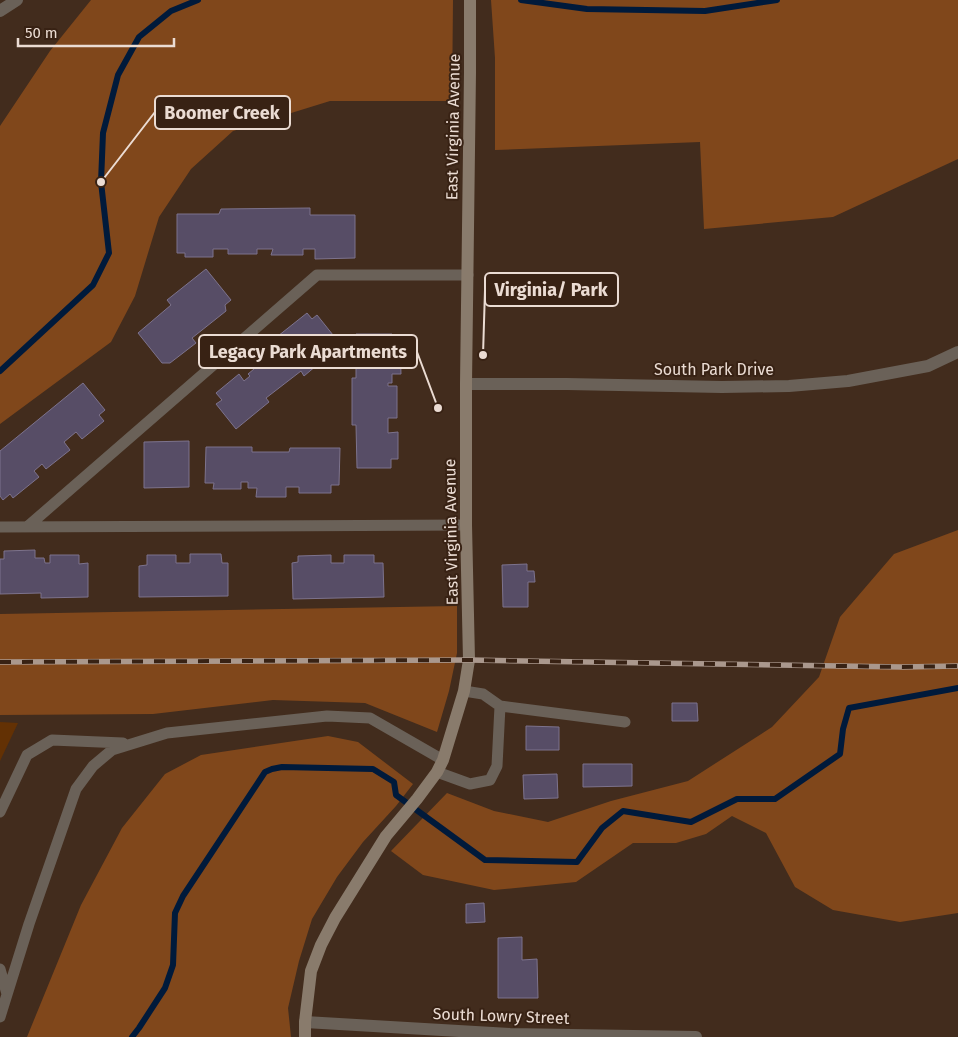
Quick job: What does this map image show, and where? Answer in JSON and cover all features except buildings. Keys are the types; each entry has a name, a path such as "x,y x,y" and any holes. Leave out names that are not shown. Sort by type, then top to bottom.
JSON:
{"street":[{"path":"0,11 17,0"},
{"name":"East Virginia Avenue","path":"305,1037 311,971 321,945 334,918 386,836 417,799 440,766 464,690 469,660 466,525 466,384 470,0"},
{"name":"South Park Drive","path":"466,384 789,386 848,381 928,366 958,352"},
{"name":"South Lowry Street","path":"305,1022 510,1034 696,1037"}],"lane":[{"path":"27,527 317,275 468,275"},
{"path":"0,527 466,525"},
{"path":"464,690 483,694 500,706 625,722"},
{"path":"0,1017 76,789 93,766 112,750 167,733 327,716 370,718 440,766 470,784 490,780 498,766 500,706"},
{"path":"0,812 27,755 52,740 132,744"},
{"path":"0,969 7,995"}],"shaded area":[{"path":"91,0 453,0 452,101 330,101 233,131 191,169 159,217 135,296 111,342 0,424 0,126 50,51"},
{"path":"491,0 958,0 958,159 833,217 704,229 700,142 495,150 495,58"},
{"path":"958,530 958,913 900,922 833,910 795,887 766,833 732,816 706,834 676,843 633,843 576,882 494,890 423,875 391,851 447,793 494,811 548,822 611,801 688,781 772,727 819,677 840,617 894,554"},
{"path":"457,606 457,653 449,691 437,732 365,703 273,700 153,714 0,715 0,614"},
{"path":"0,722 18,723 0,761"},
{"path":"328,736 358,742 413,784 363,842 337,877 312,919 299,961 288,1008 291,1037 27,1037 81,905 122,828 165,774 201,755"}],"waterway":[{"path":"0,371 93,285 109,253 101,182 103,133 118,75 139,37 171,11 198,0"},
{"path":"521,0 587,9 705,11 777,0"},
{"path":"132,1037 165,988 173,965 175,913 183,896 265,772 272,769 282,767 373,769 394,782 396,795 485,860 577,862 602,828 623,811 691,822 737,799 775,799 840,754 843,729 849,708 958,688"}],"railway":[{"path":"0,662 469,660 902,667 958,666"}],"place":[{"name":"Boomer Creek","path":"101,182"},
{"name":"Virginia/ Park","path":"483,355"},
{"name":"Legacy Park Apartments","path":"438,408"}]}
